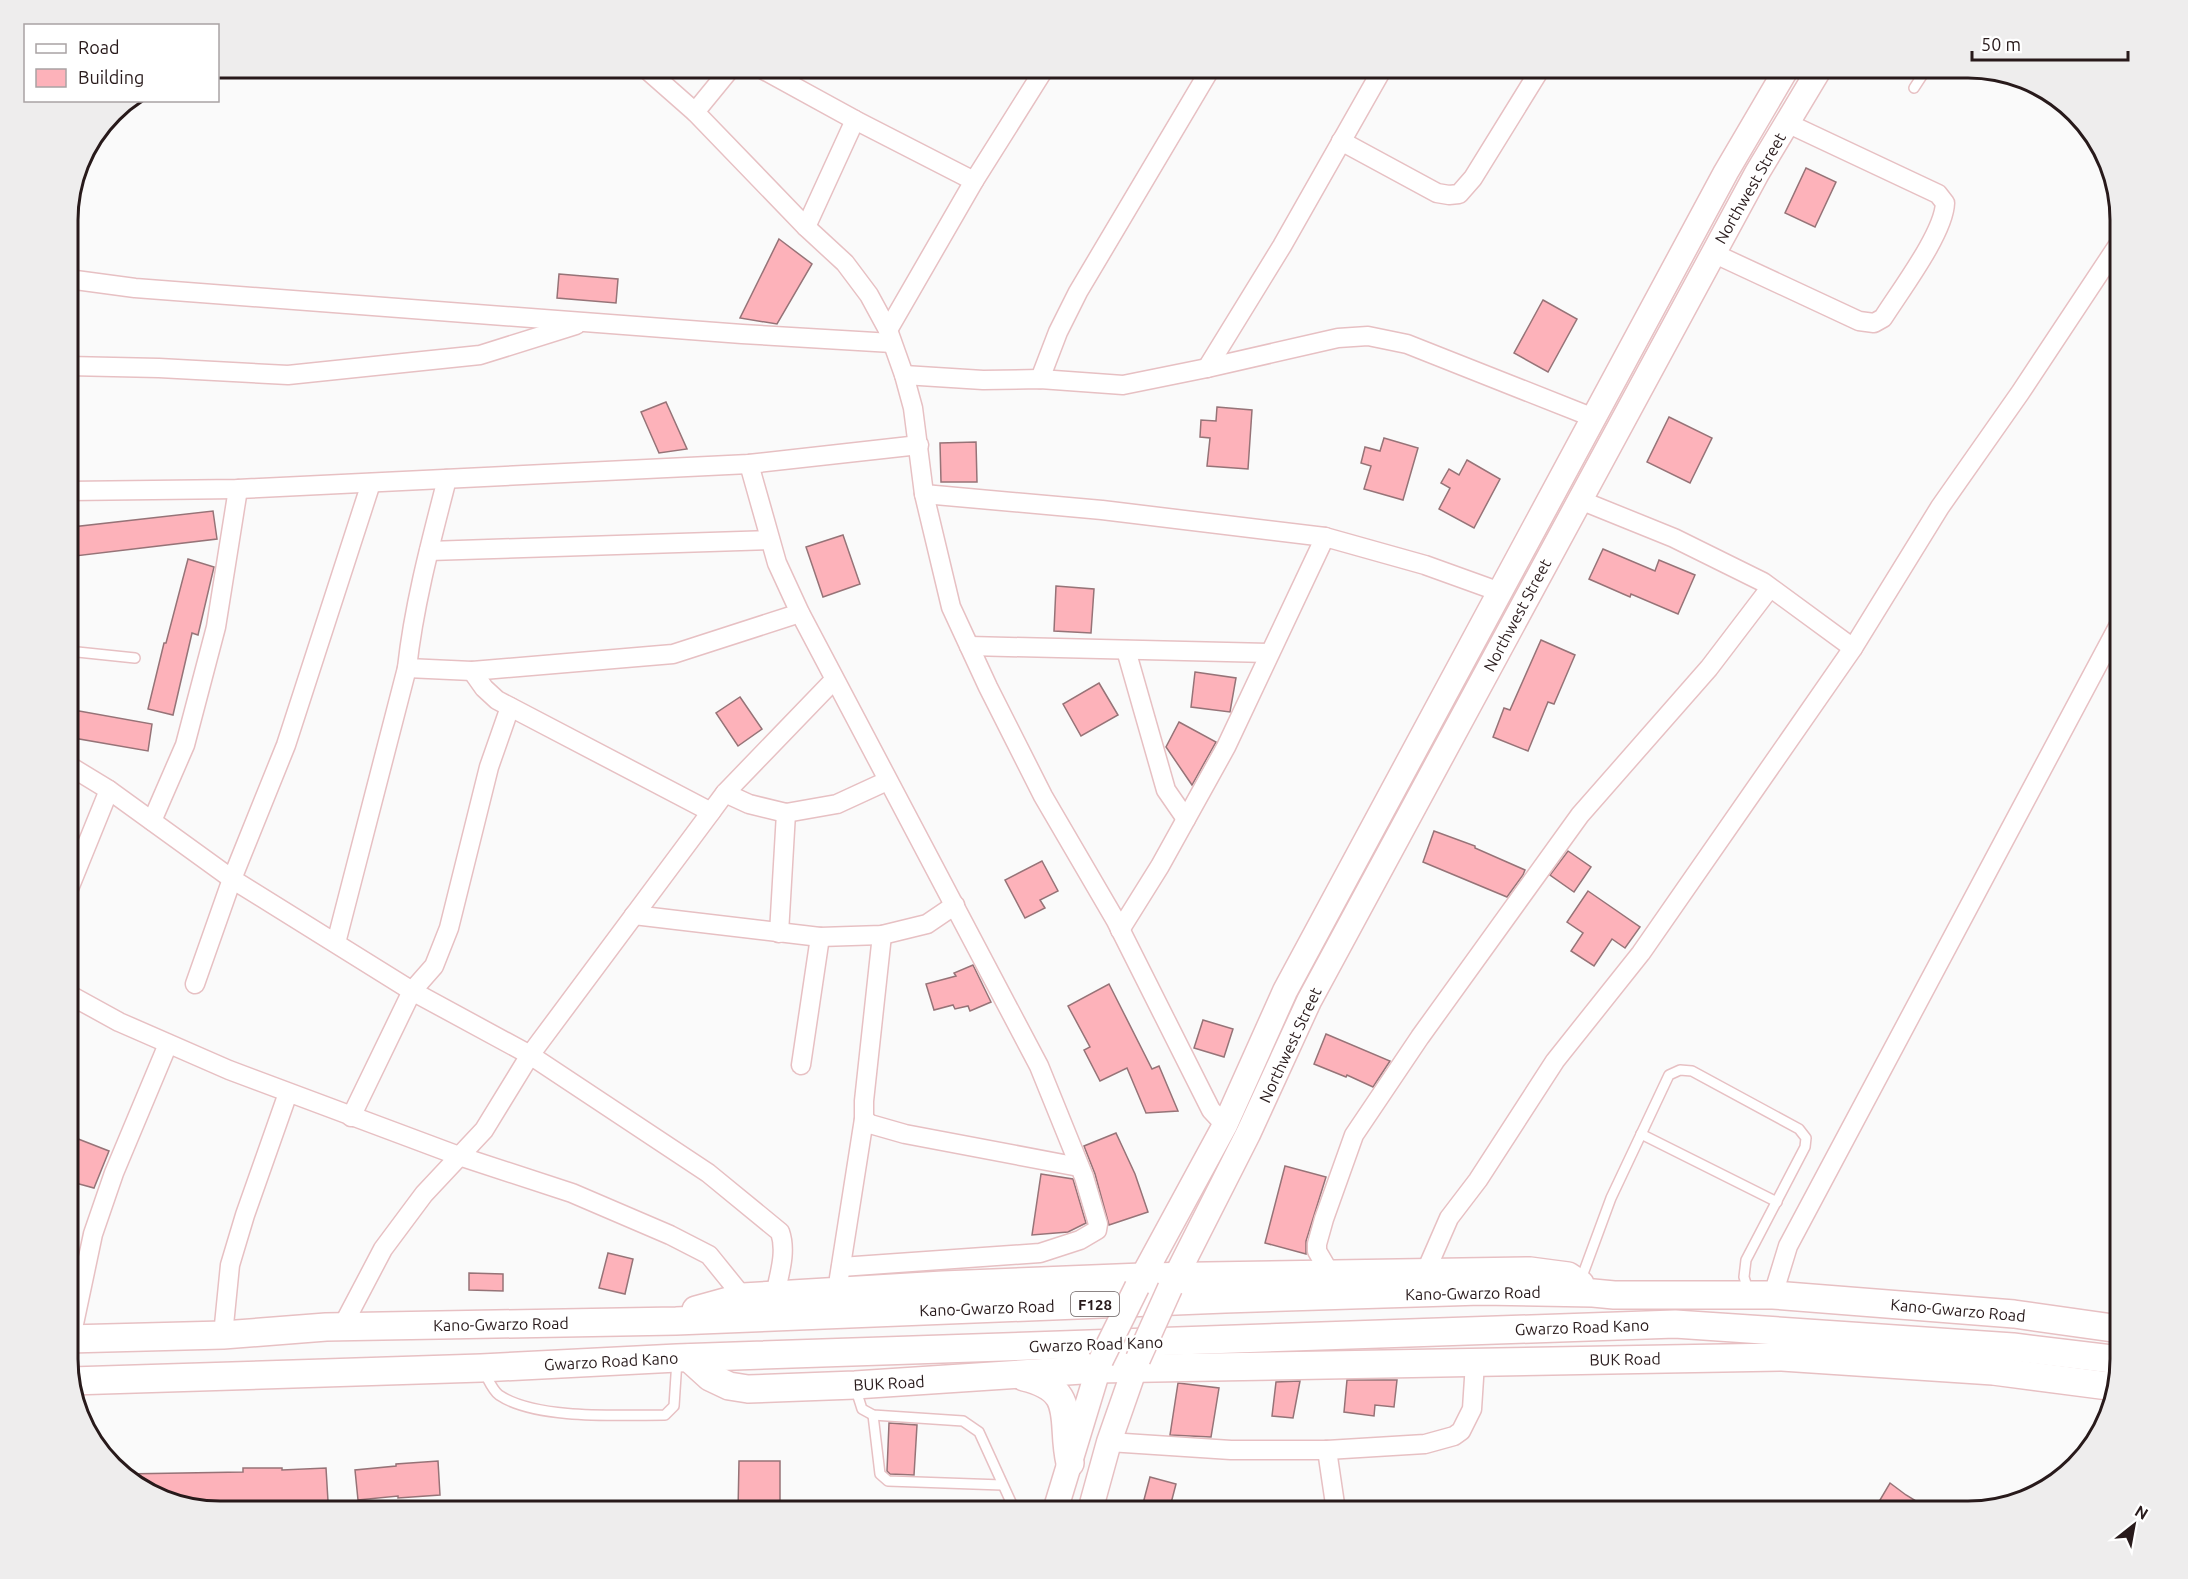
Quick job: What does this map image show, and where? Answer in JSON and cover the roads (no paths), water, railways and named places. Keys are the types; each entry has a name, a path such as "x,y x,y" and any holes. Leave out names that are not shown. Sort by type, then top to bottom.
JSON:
{"main road":[{"name":"Northwest Street","path":"1099,1365 1139,1282 1225,1125 1285,991 1726,172 1781,78"},
{"name":"Northwest Street","path":"1136,1364 1173,1283 1248,1134 1309,1001 1713,253 1757,173 1814,78"},
{"path":"676,1321 699,1309 743,1297 775,1295 839,1279 1173,1283 1331,1275 1530,1271 1568,1276 1583,1290"},
{"name":"Kano-Gwarzo Road","path":"78,1339 223,1335 342,1327 676,1321 1225,1299 1583,1290 1614,1295 1761,1295 2014,1314 2110,1327"},
{"path":"1675,1324 1688,1359"},
{"name":"Gwarzo Road Kano","path":"80,1381 1675,1324 2013,1347 2110,1359"},
{"name":"BUK Road","path":"683,1358 710,1377 729,1386 748,1389 1017,1375 1099,1365 1793,1358 1993,1371 2107,1385"},
{"path":"1093,1501 1109,1442 1136,1364"},
{"path":"1058,1501 1099,1365"},
{"path":"1017,1375 1036,1380 1055,1390 1063,1405 1066,1426 1065,1442 1070,1463"}],"street":[{"path":"656,78 695,112 858,279 869,295 890,337 913,408 924,494 951,607 1043,796 1120,930 1212,1110 1225,1125"},
{"path":"695,112 723,78"},
{"path":"778,78 974,181"},
{"path":"890,337 974,181 1033,78"},
{"path":"1040,379 1058,332 1078,292 1205,78"},
{"path":"1207,368 1282,246 1377,78"},
{"path":"1341,141 1437,193 1459,194 1473,178 1535,78"},
{"path":"806,227 855,120"},
{"path":"1713,253 1859,321 1874,323 1883,318 1937,234 1946,203 1938,194 1787,123"},
{"path":"1425,1273 1449,1218 1478,1180 1555,1061 1641,953 1853,648 1940,507 2110,264"},
{"path":"78,280 135,288 742,334 890,337"},
{"path":"78,366 288,375 480,355 586,322"},
{"path":"904,375 983,380 1040,379 1123,385 1338,338 1368,336 1407,344 1594,418"},
{"path":"78,490 238,489 749,464 919,445"},
{"path":"749,464 777,563 834,680 1039,1066 1079,1167 1098,1224 1097,1230 1080,1240 1040,1252 839,1279 864,1119 882,935"},
{"path":"336,943 407,668 429,551 447,479"},
{"path":"195,984 232,879 286,745 371,483"},
{"path":"152,821 185,746 213,638 238,489"},
{"path":"924,494 1102,510 1325,537 1425,565 1500,592"},
{"path":"1580,500 1674,538 1763,582 1853,648"},
{"path":"1120,930 1160,866 1226,747 1325,537"},
{"path":"429,551 769,540"},
{"path":"1331,1275 1317,1251 1317,1244 1354,1135 1433,1018 1580,815 1708,668 1770,588"},
{"path":"407,668 472,671 673,654 800,613"},
{"path":"1761,1295 2110,644"},
{"path":"969,646 1269,653"},
{"path":"1126,650 1166,789 1186,819"},
{"path":"472,671 484,688 497,700 711,812"},
{"path":"342,1327 383,1249 424,1194 484,1130 530,1055 725,793 834,680"},
{"path":"351,1117 412,991 434,966 448,928 489,766 510,707"},
{"path":"78,771 109,790 232,879 412,991 530,1055 708,1173 780,1232 783,1240 783,1256 775,1295"},
{"path":"725,793 749,804 786,813 837,804 887,781"},
{"path":"78,864 109,790"},
{"path":"779,933 786,813"},
{"path":"633,915 820,937 882,935 927,924 955,904"},
{"path":"801,1065 820,937"},
{"path":"78,999 119,1022 168,1044 288,1093 459,1156 572,1193 684,1241 709,1255 743,1297"},
{"path":"78,1300 93,1234 114,1173 168,1044"},
{"path":"223,1335 230,1265 288,1093"},
{"path":"864,1119 870,1124 905,1134 1079,1167"},
{"path":"1109,1442 1231,1450 1327,1450 1425,1444 1454,1436 1461,1431 1472,1409 1475,1363"},
{"path":"1327,1450 1334,1501"}],"lane":[{"path":"1914,88 1920,78"},
{"path":"78,652 135,658"},
{"path":"1583,1290 1611,1198 1669,1075 1680,1070 1692,1071 1799,1129 1806,1138 1805,1148 1746,1260 1744,1277 1761,1295"},
{"path":"1641,1134 1777,1202"},
{"path":"481,1368 497,1394 520,1405 580,1415 665,1415 674,1406 683,1358"},
{"path":"855,1385 862,1408 873,1415 963,1421 979,1432 1010,1501"},
{"path":"873,1415 880,1474 883,1479 1002,1485"}]}
